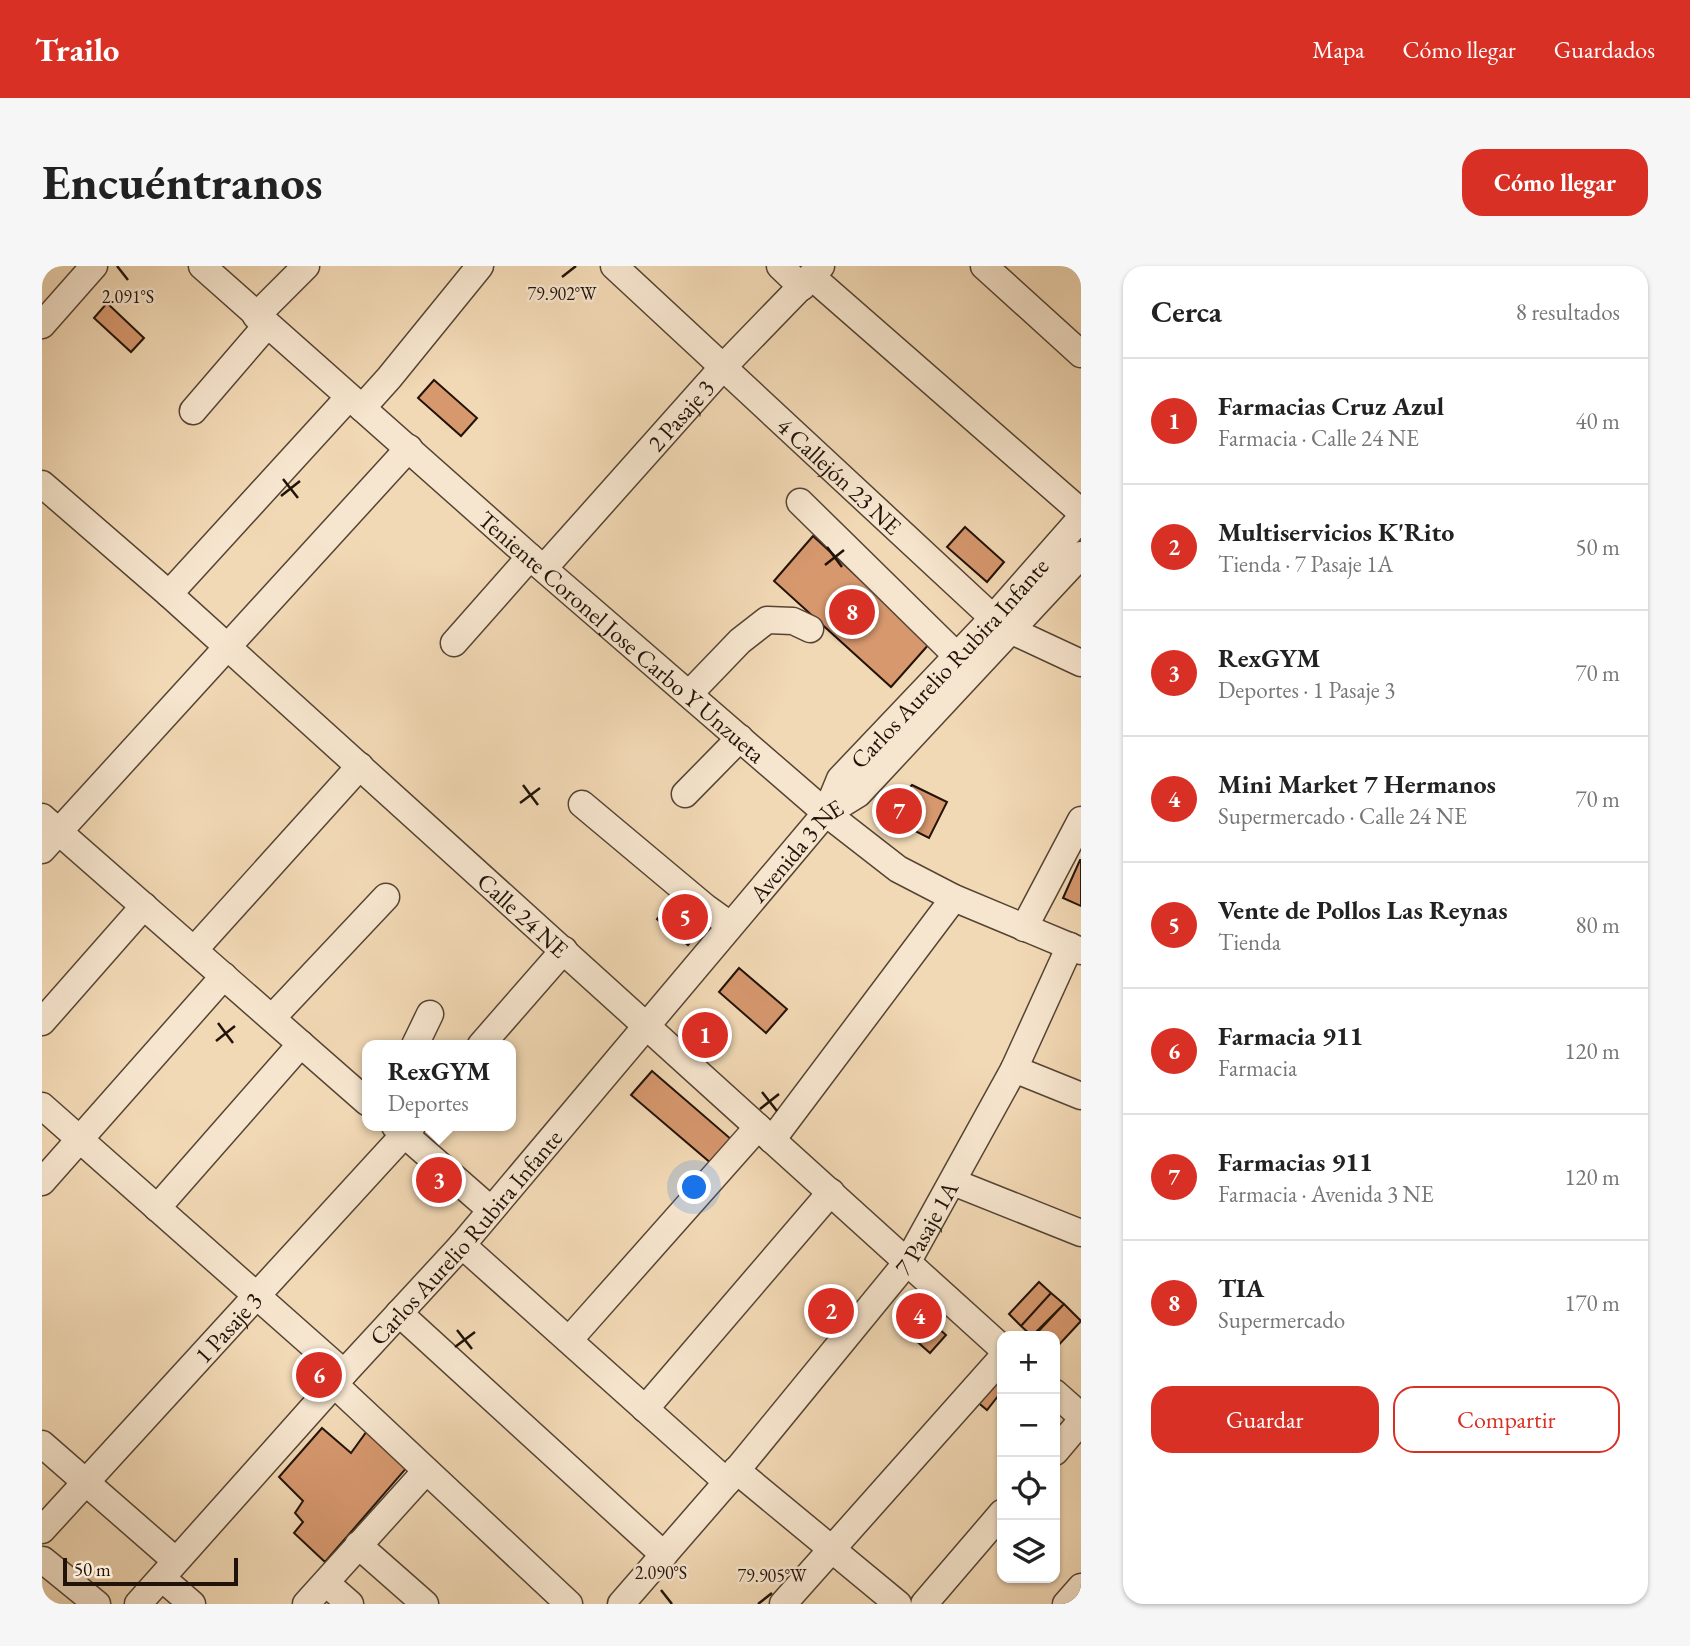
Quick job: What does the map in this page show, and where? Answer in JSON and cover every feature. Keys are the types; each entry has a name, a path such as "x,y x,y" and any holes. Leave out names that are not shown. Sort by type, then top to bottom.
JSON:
{"street":[{"path":"42,326 94,266"},
{"name":"Teniente Coronel Jose Carbo Y Unzueta","path":"202,266 355,403 826,813 898,869 954,898 1076,949"},
{"path":"194,411 306,266"},
{"path":"169,594 355,403 389,378 480,266"},
{"name":"4 Callejón 23 NE","path":"614,266 1002,624 1081,663"},
{"path":"780,266 811,276 1081,512"},
{"path":"984,266 1081,354"},
{"name":"2 Pasaje 3","path":"454,643 537,562 811,276"},
{"path":"362,1097 144,906 47,833 227,647 409,448"},
{"name":"Calle 24 NE","path":"42,485 169,594 997,1343"},
{"path":"800,502 957,656"},
{"name":"Carlos Aurelio Rubira Infante","path":"1002,624 1081,518"},
{"name":"Carlos Aurelio Rubira Infante","path":"826,813 841,779 957,656 1002,624 1081,555"},
{"path":"689,694 740,640 768,621 793,621 810,629"},
{"name":"Avenida 3 NE","path":"730,925 826,813 858,794 1002,624"},
{"path":"685,794 740,738"},
{"path":"194,950 360,766"},
{"path":"582,804 705,908 730,925"},
{"path":"1024,928 1081,820"},
{"path":"272,1018 386,897"},
{"path":"569,1340 765,1133 954,898"},
{"path":"42,1022 144,906"},
{"name":"Carlos Aurelio Rubira Infante","path":"138,1604 462,1245 730,925"},
{"name":"7 Pasaje 1A","path":"621,1604 731,1476 908,1261 1014,1069 1076,949"},
{"path":"485,1040 564,950"},
{"path":"42,1182 224,976"},
{"path":"417,1040 430,1014"},
{"path":"157,1208 301,1044"},
{"path":"1014,1069 1081,1096"},
{"path":"42,1106 257,1296 426,1471 569,1604"},
{"name":"1 Pasaje 3","path":"42,1530 257,1296 402,1131"},
{"path":"406,1131 491,1210"},
{"path":"953,1182 1081,1233"},
{"path":"645,1409 831,1192"},
{"path":"462,1245 645,1409 898,1604"},
{"path":"399,1313 664,1555"},
{"path":"783,1604 997,1363"},
{"path":"1056,1394 1081,1419 1060,1446"},
{"path":"42,1444 86,1483 169,1570 192,1604"},
{"path":"306,1604 426,1471"},
{"path":"925,1604 997,1519"},
{"path":"358,1545 425,1604"},
{"path":"43,1560 97,1604"},
{"path":"326,1583 350,1604"},
{"path":"1066,1604 1081,1587"}],"building":[{"path":"107,303 144,338 131,352 94,318"},
{"path":"434,380 477,418 461,436 418,398"},
{"path":"965,527 1004,562 987,582 947,547"},
{"path":"813,536 930,643 891,687 774,581"},
{"path":"912,785 947,802 929,838 883,815"},
{"path":"1081,860 1081,906 1063,898"},
{"path":"674,899 705,925 697,935 666,908"},
{"path":"666,908 697,935 688,945 657,919"},
{"path":"739,968 787,1009 766,1033 719,992"},
{"path":"701,1010 730,1036 710,1059 680,1034"},
{"path":"652,1071 732,1140 712,1164 631,1095"},
{"path":"1039,1282 1051,1293 1021,1326 1009,1314"},
{"path":"1051,1293 1064,1304 1037,1331 1026,1331 1021,1326"},
{"path":"823,1297 846,1317 839,1325 816,1305"},
{"path":"911,1304 946,1335 930,1353 895,1322"},
{"path":"1064,1304 1081,1321 1060,1344 1060,1331 1039,1331"},
{"path":"995,1376 997,1378 997,1397 987,1410 975,1400"},
{"path":"322,1428 351,1453 367,1431 409,1465 325,1562 294,1533 303,1522 295,1513 303,1501 279,1477"}],"place":[{"name":"TIA","path":"852,612"},
{"name":"Farmacias 911","path":"899,811"},
{"name":"Vente de Pollos Las Reynas","path":"685,917"},
{"name":"Farmacias Cruz Azul","path":"705,1035"},
{"name":"RexGYM","path":"439,1180"},
{"name":"Multiservicios K'Rito","path":"831,1311"},
{"name":"Mini Market 7 Hermanos","path":"919,1316"},
{"name":"Farmacia 911","path":"319,1375"}]}
